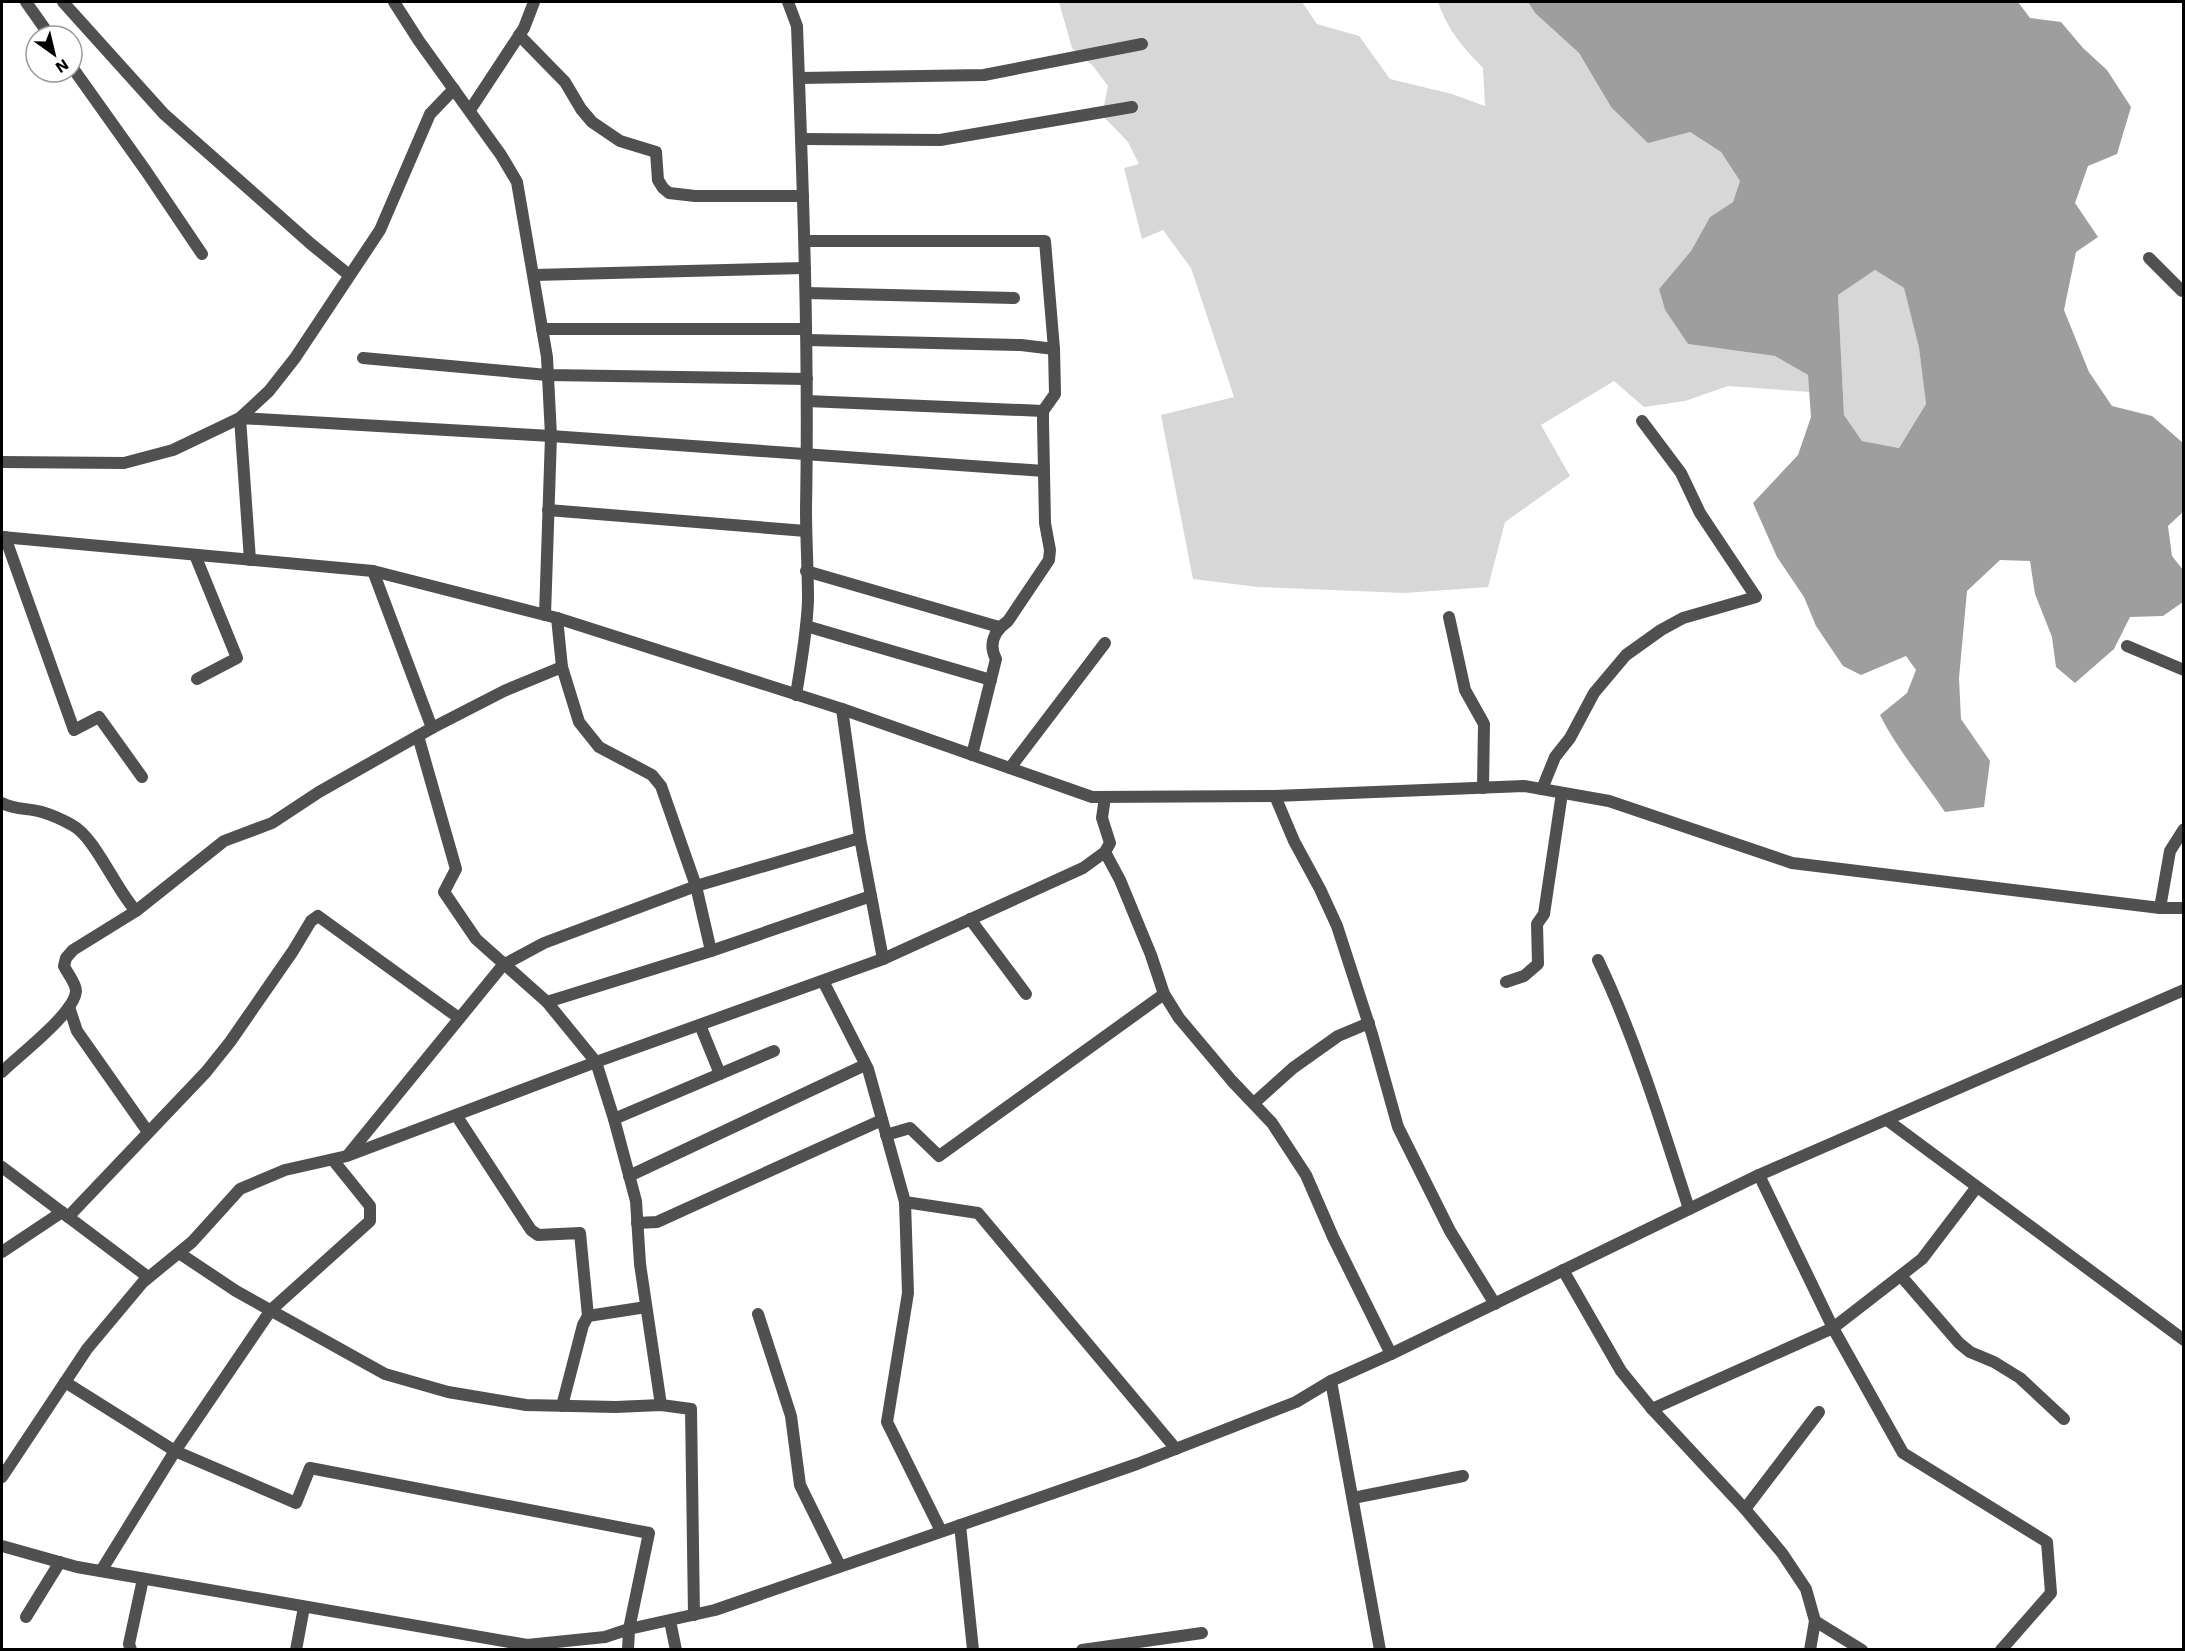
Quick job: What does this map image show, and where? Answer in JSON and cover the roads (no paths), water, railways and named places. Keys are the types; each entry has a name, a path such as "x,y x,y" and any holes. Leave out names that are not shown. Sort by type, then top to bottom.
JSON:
{"street":[{"path":"26,2 42,24"},
{"path":"63,2 164,114 349,275"},
{"path":"394,2 419,41 501,155 517,182 534,275 547,375 551,436 548,510 551,616 562,667 579,722 599,747 652,775 661,786 696,886 711,951"},
{"path":"470,110 519,35 532,7 520,2"},
{"path":"788,2 797,26 807,335 806,571 808,599 796,695"},
{"path":"519,35 565,82 581,110 592,122 620,141 656,152 658,180 669,193 695,196 803,196"},
{"path":"799,78 984,75 1142,44"},
{"path":"84,84 202,254"},
{"path":"2,462 124,463 173,450 240,418 268,391 295,358 380,230 430,114 454,89"},
{"path":"801,139 940,140 1132,107"},
{"path":"805,241 1045,242 1054,349 1055,394 1043,411 1045,523 1050,550 1049,560 1008,621 999,627 994,636 992,651 996,659 972,755"},
{"path":"2149,258 2182,291 2184,289"},
{"path":"534,275 805,268"},
{"path":"806,293 1014,298"},
{"path":"542,329 807,335 1021,345 1054,349"},
{"path":"363,358 547,375 807,379"},
{"path":"807,401 1043,411"},
{"path":"240,418 551,436 1044,471"},
{"path":"240,418 250,560"},
{"path":"1542,789 1555,757 1570,738 1594,693 1626,655 1661,630 1683,618 1756,597 1700,513 1681,473 1642,421"},
{"path":"548,510 806,531"},
{"path":"142,777 99,717 74,730 3,537 373,571 551,616 842,709 1092,797 1275,796 1524,786 1609,801 1792,863 2160,908 2184,908"},
{"path":"195,555 237,658 197,680"},
{"path":"373,571 432,728"},
{"path":"806,571 999,627"},
{"path":"1449,617 1465,690 1484,724 1483,788"},
{"path":"806,626 991,680"},
{"path":"1010,768 1105,643"},
{"path":"2127,646 2184,670"},
{"path":"2,1072 64,1016 76,994 75,987 64,966 66,958 84,942 136,911 224,841 272,823 319,792 432,728 504,691 562,667"},
{"path":"842,709 860,838 883,959"},
{"path":"418,736 456,869 444,892 476,939 547,1002 596,1062 636,1201 640,1264 661,1406"},
{"path":"1506,982 1524,976 1538,964 1537,924 1544,914 1562,793"},
{"path":"1275,796 1294,841 1337,926 1369,1023 1398,1127 1450,1231 1495,1304"},
{"path":"2,1476 87,1349 148,1277 192,1242 240,1189 285,1170 347,1156 596,1062 883,959 1083,868 1105,852 1110,843 1102,818 1105,797"},
{"path":"2,803 12,809 42,812 75,826 94,849 125,900 136,911"},
{"path":"2160,908 2170,851 2184,828"},
{"path":"347,1156 503,965 544,943 696,886 860,838"},
{"path":"1105,852 1120,880 1164,994 1179,1018 1272,1123 1306,1175 1391,1354"},
{"path":"547,1002 711,951 871,896"},
{"path":"2,1252 65,1215 206,1072 230,1042 293,951 303,932 318,916 459,1018"},
{"path":"970,919 1026,994"},
{"path":"1598,960 1620,1007 1658,1111 1689,1209"},
{"path":"823,981 868,1069 905,1202 908,1293 887,1422 941,1531"},
{"path":"2,1546 60,1562 143,1579 527,1645 605,1637 629,1629 715,1610 1137,1464 1296,1402 1331,1381 1759,1175 2184,990"},
{"path":"886,1136 910,1128 939,1156 1164,994"},
{"path":"69,1007 77,1031 148,1132"},
{"path":"1254,1103 1293,1068 1338,1036 1369,1023"},
{"path":"700,1025 720,1074"},
{"path":"614,1119 774,1051"},
{"path":"629,1176 865,1065"},
{"path":"456,1115 531,1230 538,1235 580,1233 588,1316 562,1406"},
{"path":"637,1222 657,1222 882,1120"},
{"path":"1887,1120 2184,1340"},
{"path":"101,1571 175,1451 271,1310 370,1221 370,1206 333,1160"},
{"path":"2,1167 148,1277"},
{"path":"1759,1175 1833,1328 1903,1453 2047,1542 2051,1593 2001,1650"},
{"path":"1652,1409 1833,1328 1922,1259 1976,1188"},
{"path":"905,1202 978,1213 1176,1449"},
{"path":"179,1252 236,1291 385,1374 448,1392 526,1405 661,1406 691,1409 694,1615"},
{"path":"1563,1270 1621,1371 1652,1409 1745,1509 1782,1554 1806,1589 1815,1621 1810,1650"},
{"path":"1901,1276 1964,1348 1970,1353 1994,1362 2020,1378 2064,1419"},
{"path":"588,1316 646,1307"},
{"path":"758,1314 791,1416 800,1485 840,1566"},
{"path":"1331,1381 1380,1650"},
{"path":"65,1382 175,1451 296,1503 310,1468 649,1533 629,1629 628,1650"},
{"path":"1745,1509 1819,1412"},
{"path":"1353,1498 1463,1476"},
{"path":"960,1525 974,1650"},
{"path":"26,1617 60,1562"},
{"path":"131,1650 129,1644 143,1579"},
{"path":"296,1650 304,1606"},
{"path":"670,1621 676,1650"},
{"path":"1815,1621 1862,1650"},
{"path":"1082,1650 1202,1633"}]}
